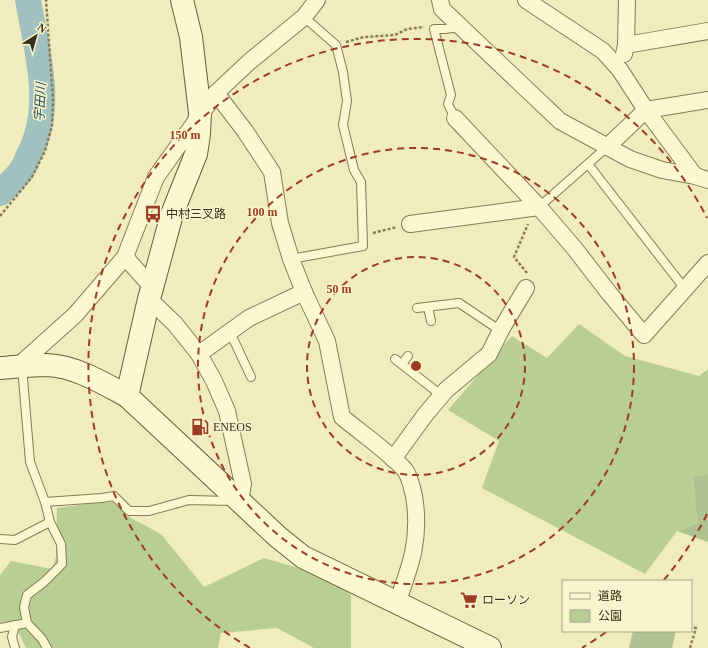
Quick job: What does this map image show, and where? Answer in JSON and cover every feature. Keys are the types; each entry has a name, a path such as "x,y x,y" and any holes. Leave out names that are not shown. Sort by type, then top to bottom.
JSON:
{"street":[{"path":"127,396 150,293 172,214 196,154 199,134 200,113 191,37 182,0"},
{"path":"13,367 75,315 125,257 156,177 200,113 216,93 249,62 304,17 317,0"},
{"path":"440,0 442,9 560,121 630,159 662,170 702,178"},
{"path":"526,0 603,51 620,70 646,110 702,178"},
{"path":"620,70 626,45 627,0"},
{"path":"626,45 708,31"},
{"path":"216,93 245,131 272,172 280,223 291,259 304,292 327,341 342,417 394,459 406,472 412,487 416,508 417,533 410,565 397,603"},
{"path":"607,147 646,110 708,100"},
{"path":"455,118 539,207 644,335 708,263"},
{"path":"410,224 539,207"},
{"path":"125,257 150,293 199,354 214,381 227,411 243,484 240,501"},
{"path":"394,459 424,415 441,395 489,354 501,330 526,288"},
{"path":"199,354 249,318 304,292"},
{"path":"13,367 48,365 68,369 99,381 127,396 278,537 303,557 397,603 476,645"}],"lane":[{"path":"291,259 363,246 361,182 354,170 343,125 347,101 343,72 336,45 304,17"},
{"path":"455,118 448,104 451,95 434,29 461,27"},
{"path":"539,207 607,147"},
{"path":"588,164 685,289"},
{"path":"416,308 459,303 501,330"},
{"path":"428,307 431,321"},
{"path":"230,332 251,377"},
{"path":"408,356 398,362 441,395"},
{"path":"13,367 30,462 45,502 50,522 60,544 62,564 44,582 27,595 24,607 27,623 42,638 47,648"},
{"path":"45,502 114,496 129,511 149,511 189,500 240,501"},
{"path":"0,539 15,540 50,522"},
{"path":"0,628 27,623"},
{"path":"15,648 12,637 16,625"}],"path":[{"path":"0,216 32,177 45,151 52,126 53,100 46,0"},
{"path":"351,41 364,37 395,35 407,29 422,26 434,29"},
{"path":"526,288 527,274 514,257 530,218 539,207"},
{"path":"362,236 410,224"},
{"path":"690,648 696,628 692,627"}],"green space":[{"path":"579,324 625,356 699,376 708,369 708,474 693,476 697,523 677,531 645,574 482,488 499,441 448,410 512,336 547,358"},
{"path":"708,474 708,542 677,531 697,523 693,476"},
{"path":"113,502 131,518 161,534 204,587 264,558 312,572 351,594 351,648 314,648 277,628 221,633 218,648 26,648 14,622 0,623 0,575 11,561 52,569 56,557 57,508"},
{"path":"633,632 676,632 672,648 629,648"}],"waterway":[{"name":"宇田川","path":"0,193 23,168 36,138 41,119 42,80 28,0"}],"place":[{"name":"中村三叉路","path":"153,214"},
{"name":"ENEOS","path":"200,427"},
{"name":"ローソン","path":"469,600"}]}
